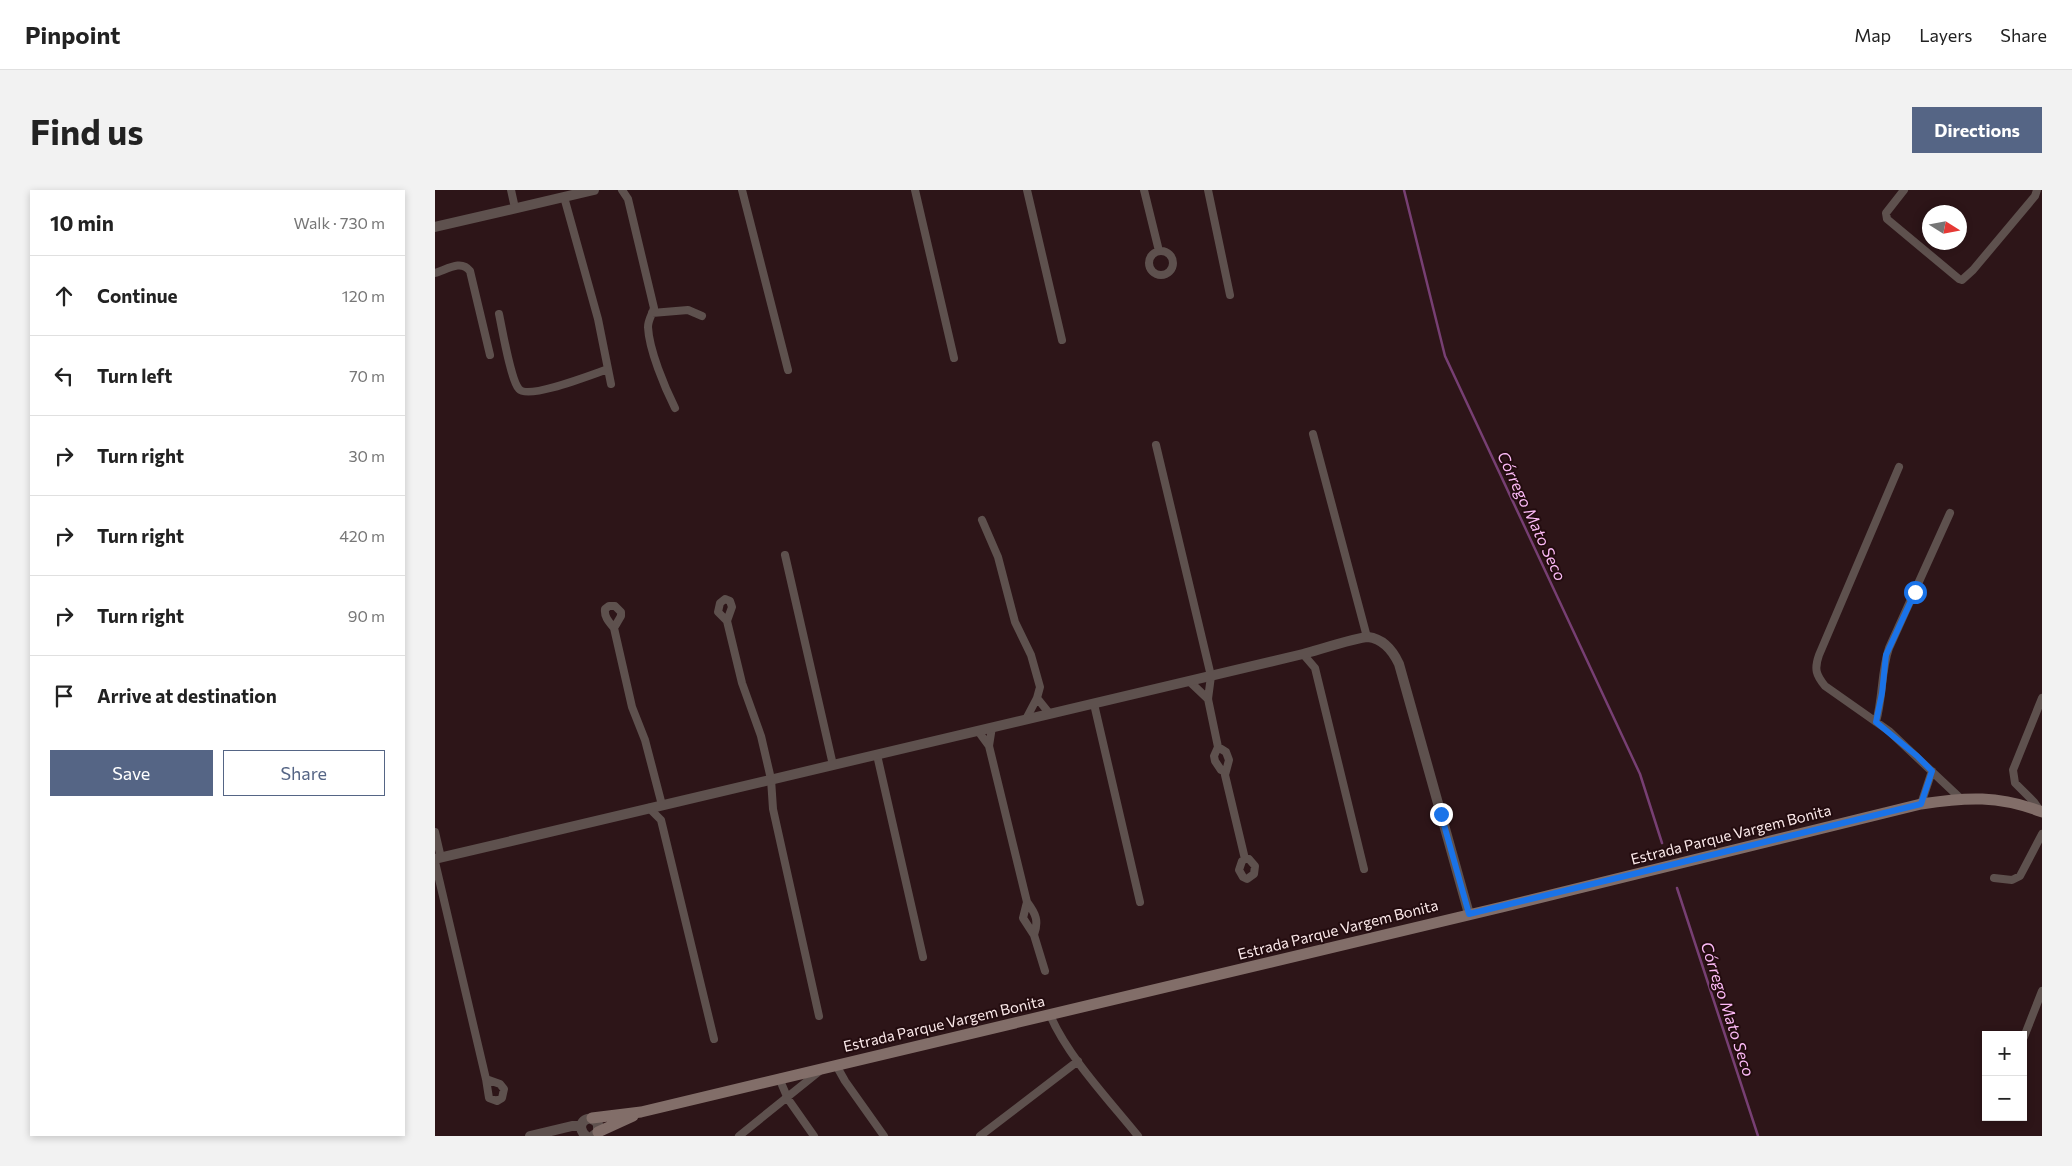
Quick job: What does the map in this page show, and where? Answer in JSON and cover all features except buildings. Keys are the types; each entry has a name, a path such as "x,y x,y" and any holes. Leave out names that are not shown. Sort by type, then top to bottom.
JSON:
{"main road":[{"name":"Estrada Parque Vargem Bonita","path":"592,1118 641,1112 1921,804 1960,798 1999,799 2041,812"},
{"name":"Estrada Parque Vargem Bonita","path":"596,1134 641,1112"}],"street":[{"path":"511,190 515,208"},
{"path":"435,227 594,190"},
{"path":"622,190 628,198 653,303 648,326 651,342 661,375 675,408"},
{"path":"628,198 631,190"},
{"path":"742,190 788,370"},
{"path":"915,190 954,358"},
{"path":"1027,190 1062,340"},
{"path":"1144,190 1159,251"},
{"path":"1208,190 1230,295"},
{"path":"1904,190 1886,213 1887,219 1962,280 1973,270 2035,196 2037,190"},
{"path":"564,197 598,319 611,384"},
{"path":"435,273 460,265 468,267 471,271 490,354"},
{"path":"652,314 688,310 702,316"},
{"path":"499,314 514,378 521,391 529,393 545,390 608,369"},
{"path":"1313,434 1367,637"},
{"path":"1155,445 1211,676 1208,700 1218,747 1214,756 1215,762 1225,772"},
{"path":"1899,467 1815,666 1818,678 1825,686 1876,722 1910,750 1960,798"},
{"path":"1876,722 1882,693 1884,665 1889,648 1950,513"},
{"path":"982,520 998,557 1015,622 1031,655 1040,687 1037,698 1026,719"},
{"path":"785,555 833,765"},
{"path":"727,621 742,683 761,736 771,780 773,809 819,1016"},
{"path":"614,628 632,708 645,740 665,804 661,820 714,1038"},
{"path":"437,860 665,804 978,732 1320,650 1367,637 1389,647 1399,664 1469,914"},
{"path":"1315,668 1320,650"},
{"path":"1303,654 1315,668 1364,869"},
{"path":"1189,681 1208,700"},
{"path":"1037,698 1049,714"},
{"path":"2041,812 2035,802 2015,783 2013,770 2042,698"},
{"path":"1094,704 1140,902"},
{"path":"989,746 993,728"},
{"path":"978,732 989,746 1027,902 1037,919 1034,935"},
{"path":"1218,747 1228,756 1229,764 1225,772 1245,859"},
{"path":"877,754 923,957"},
{"path":"1921,804 1932,771"},
{"path":"649,808 661,820"},
{"path":"435,832 437,860 486,1079"},
{"path":"1994,878 2012,880 2020,876 2042,834"},
{"path":"1027,902 1023,918 1034,935 1045,971"},
{"path":"2026,1031 2042,992"},
{"path":"1050,1015 1057,1031 1078,1061 1138,1136"},
{"path":"980,1136 1078,1061"},
{"path":"744,1134 831,1066 845,1081 884,1136"},
{"path":"779,1078 788,1099 815,1136"},
{"path":"583,1133 583,1121 592,1118 598,1124 596,1134"},
{"path":"530,1136 575,1125 583,1133"}],"waterway":[{"name":"Córrego Mato Seco","path":"1404,190 1445,356 1640,774 1662,843"},
{"name":"Córrego Mato Seco","path":"1677,888 1758,1136"}],"route":[{"path":"1441,814 1469,914 1921,804 1932,771 1889,731 1876,722 1882,693 1886,655 1915,592"}]}
